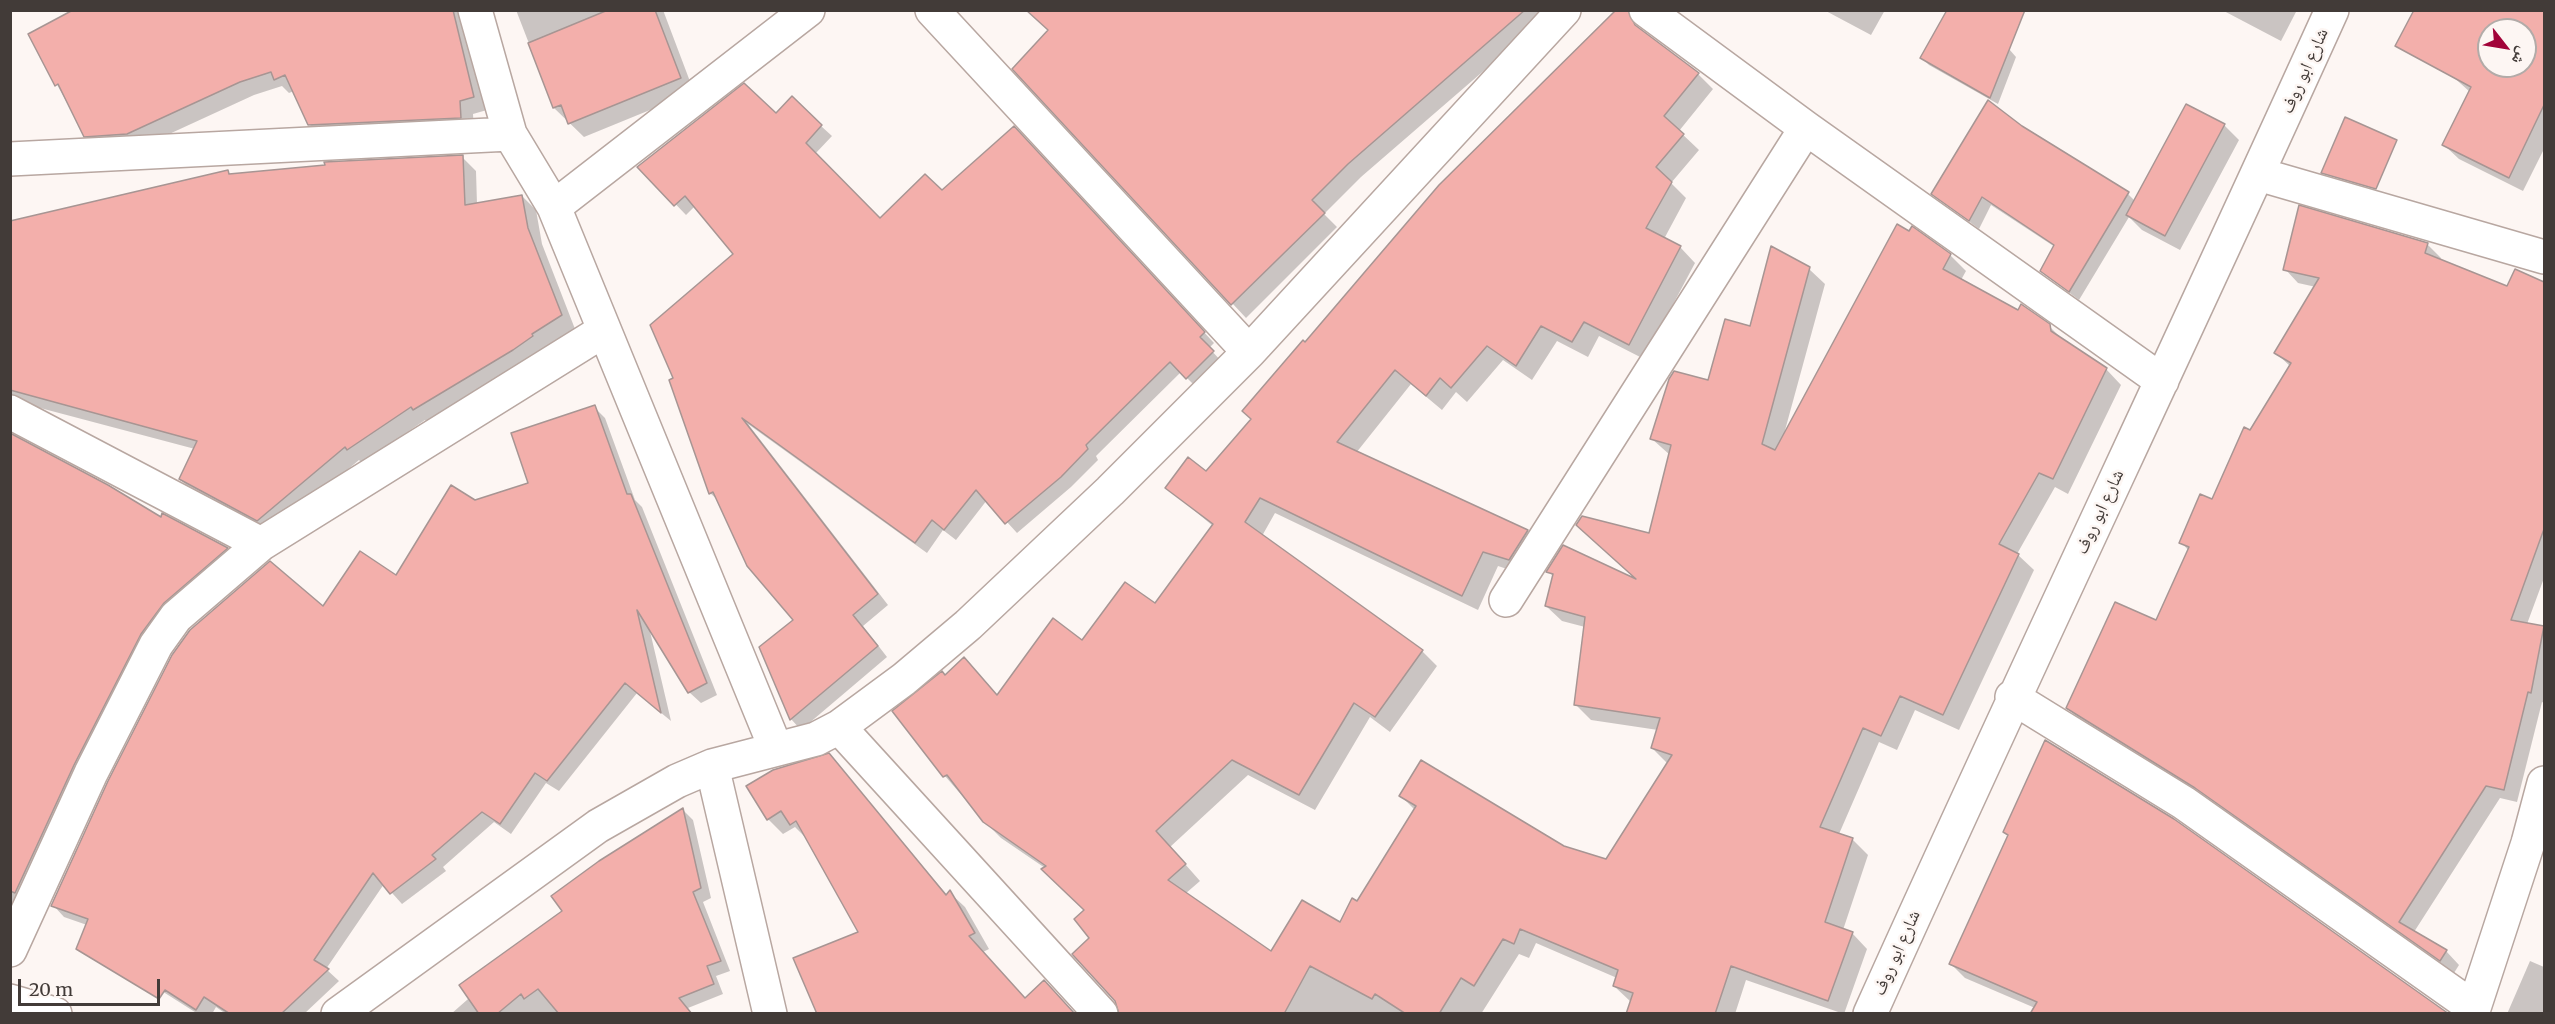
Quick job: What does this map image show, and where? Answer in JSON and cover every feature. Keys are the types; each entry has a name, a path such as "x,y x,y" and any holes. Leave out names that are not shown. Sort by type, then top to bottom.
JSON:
{"street":[{"path":"475,10 510,134 554,207 603,332 776,749"},
{"path":"554,207 808,10"},
{"path":"932,10 1250,352"},
{"path":"338,1014 598,826 677,781 712,766 816,739 839,728 904,679 968,625 1110,491 1250,352 1564,10"},
{"path":"1646,10 1806,128 2162,381"},
{"name":"شارع ابو روف","path":"1870,1014 2012,697 2162,381 2332,10"},
{"path":"1506,600 1806,128"},
{"path":"10,159 510,134"},
{"path":"2258,174 2544,257"},
{"path":"10,950 91,773 156,645 177,617 261,544 603,332"},
{"path":"10,412 261,544"},
{"path":"2012,697 2184,803 2473,1011 2528,843 2544,783"},
{"path":"839,728 1101,1014"},
{"path":"712,766 770,1014"},
{"path":"10,1001 55,1014"}],"building":[{"path":"73,10 453,10 474,97 460,101 461,118 308,125 285,75 274,80 271,72 240,82 127,134 84,137 58,84 55,86 28,34"},
{"path":"608,10 655,10 681,78 568,124 561,105 553,108 528,43"},
{"path":"1026,10 1525,10 1348,164 1312,200 1325,213 1231,305 1012,69 1048,30"},
{"path":"1616,10 1628,10 1635,25 1699,73 1664,116 1684,134 1656,167 1672,182 1646,228 1681,246 1629,345 1584,322 1572,342 1541,326 1516,366 1487,346 1451,388 1440,378 1426,396 1395,370 1337,442 1528,530 1509,560 1483,552 1462,596 1260,498 1245,522 1423,650 1375,717 1354,703 1299,795 1232,760 1156,831 1186,864 1168,880 1271,951 1302,900 1340,922 1352,898 1357,901 1416,806 1399,796 1421,760 1564,846 1606,859 1672,755 1651,748 1660,718 1574,705 1585,617 1545,606 1553,574 1546,572 1563,545 1636,579 1576,525 1582,516 1649,533 1671,445 1650,439 1669,379 1674,371 1708,380 1725,319 1750,326 1771,246 1810,267 1762,444 1775,450 1897,224 1909,231 1912,226 1951,254 1943,269 2018,310 2021,304 2050,324 2051,331 2107,368 2053,479 2039,473 1999,544 2019,554 1943,715 1900,696 1881,736 1863,728 1820,827 1853,838 1825,922 1853,932 1828,1001 1731,966 1715,1014 1626,1014 1633,993 1613,986 1618,970 1520,929 1514,944 1503,939 1474,986 1461,978 1439,1014 1406,1014 1375,994 1372,999 1310,966 1284,1014 1119,1014 1115,1001 1072,954 1089,938 1074,919 1084,910 1041,869 1046,866 983,822 947,775 943,777 892,711 942,671 945,675 964,657 997,695 1053,618 1082,640 1125,582 1155,603 1213,524 1165,488 1188,457 1206,471 1251,419 1242,411 1303,340 1305,342 1439,185"},
{"path":"1947,10 2025,10 1990,98 1920,58"},
{"path":"2414,10 2544,10 2544,105 2509,178 2442,145 2471,87 2395,46"},
{"path":"744,83 776,113 792,96 822,125 806,143 880,218 925,174 942,190 1014,126 1205,332 1200,337 1214,351 1186,379 1170,362 1086,445 1088,449 1061,477 1005,524 976,490 944,530 932,520 915,543 742,418 878,594 853,615 878,646 790,720 759,647 793,620 747,566 713,492 709,494 669,380 673,378 650,325 733,254 685,196 674,206 637,167"},
{"path":"1988,100 2022,126 2129,192 2069,292 2040,271 2054,245 1982,197 1969,221 1931,194"},
{"path":"2186,104 2225,124 2165,236 2126,215"},
{"path":"2345,117 2397,140 2376,189 2321,173"},
{"path":"463,155 465,205 522,195 528,228 562,315 532,334 533,336 513,350 413,410 411,407 347,450 345,447 257,521 179,479 197,441 10,390 10,221 228,170 229,174 325,165 324,162"},
{"path":"2299,205 2428,243 2425,253 2507,286 2515,269 2544,282 2544,529 2511,620 2544,626 2531,693 2528,692 2504,790 2486,786 2399,922 2447,950 2440,961 2195,788 2066,708 2115,602 2156,620 2189,547 2179,543 2200,494 2212,499 2244,427 2250,430 2291,363 2274,353 2319,278 2283,270"},
{"path":"595,405 627,494 631,494 707,683 688,693 637,610 661,713 625,683 547,781 535,773 500,824 482,812 432,855 436,859 390,894 373,873 314,960 329,969 281,1014 230,1014 204,997 196,1010 165,990 159,999 76,949 88,919 51,906 108,781 172,655 190,630 270,561 323,606 360,551 396,575 451,485 475,500 528,483 511,433"},
{"path":"10,433 108,485 161,517 162,513 228,548 164,603 141,634 74,765 15,893 10,891"},
{"path":"2045,740 2174,819 2449,1014 2030,1014 2037,1002 1949,964 2008,835 2003,832"},
{"path":"829,753 946,895 950,890 975,933 969,936 1025,998 1044,980 1075,1014 817,1014 793,958 858,932 796,821 790,825 781,811 767,820 746,786 773,770"},
{"path":"683,808 701,888 693,892 721,961 707,966 714,984 679,998 692,1014 559,1014 538,989 524,999 521,994 497,1014 479,1014 459,985 562,911 551,896 599,861"}]}
